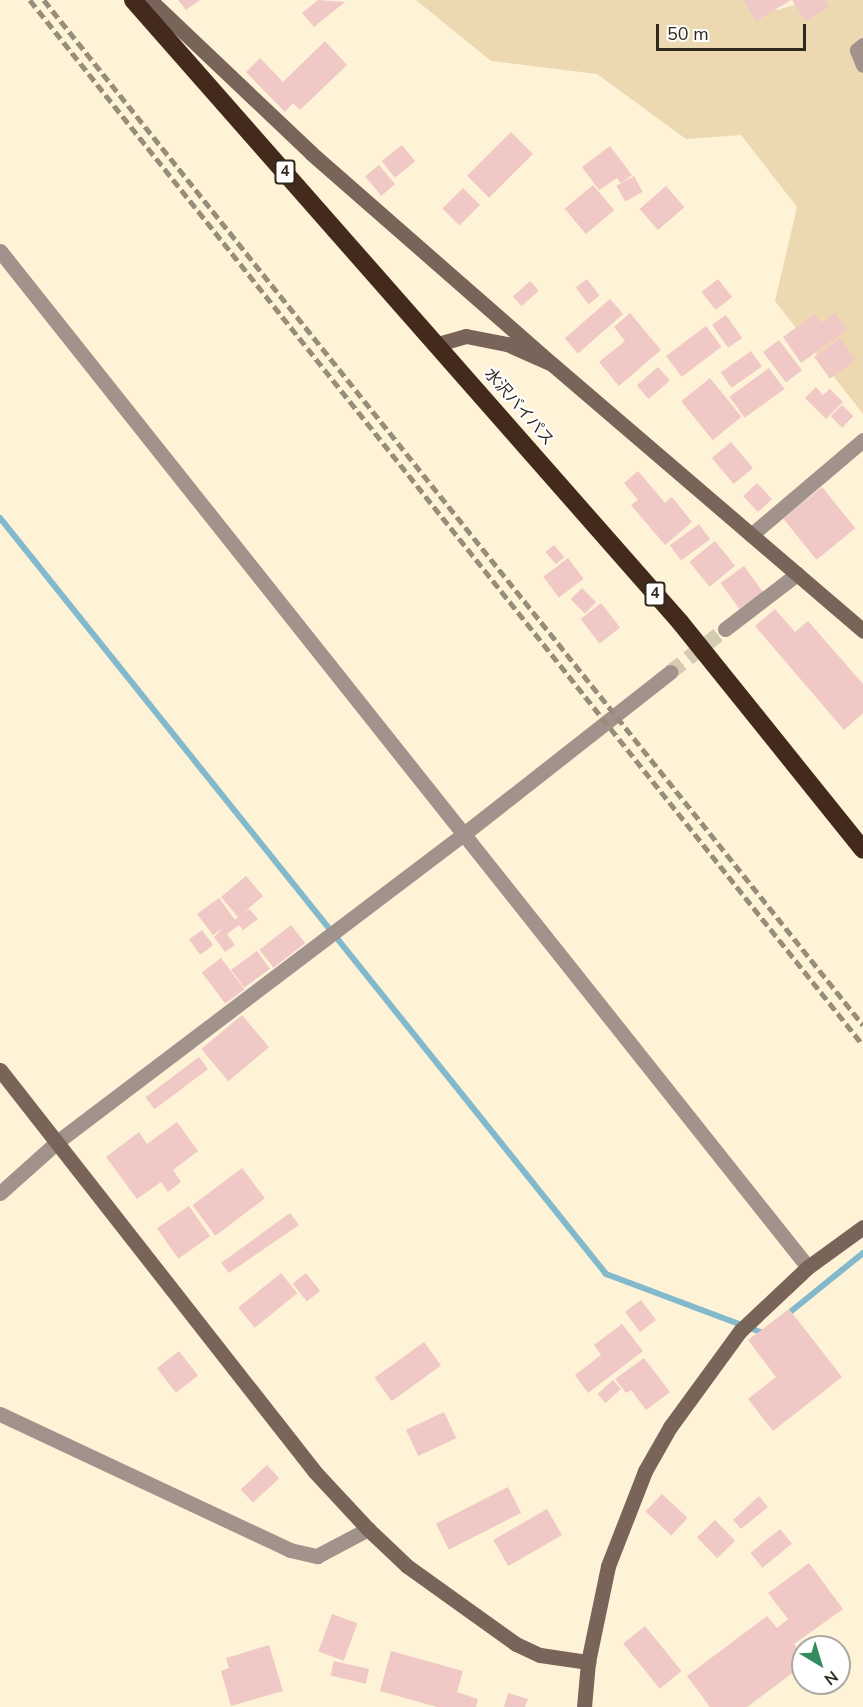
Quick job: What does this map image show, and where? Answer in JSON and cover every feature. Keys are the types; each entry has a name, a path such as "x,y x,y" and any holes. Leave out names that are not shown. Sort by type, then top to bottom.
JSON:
{"highway":[{"name":"水沢バイパス","path":"133,0 438,344 680,622 822,794 863,850"}],"street":[{"path":"150,0 337,177 863,631"},
{"path":"863,45 857,50 863,65"},
{"path":"0,251 808,1267"},
{"path":"438,344 466,336 507,344 552,364"},
{"path":"751,535 863,440"},
{"path":"725,628 797,574"},
{"path":"0,1193 57,1142 465,833 670,672"},
{"path":"0,1070 315,1472 368,1530 416,1573 516,1644 540,1654 588,1662"},
{"path":"584,1707 588,1662 608,1566 650,1462 702,1378 740,1331 808,1267 863,1227"},
{"path":"0,1414 290,1550 317,1556 368,1530"}],"shaded area":[{"path":"416,0 742,0 777,10 811,0 863,0 863,414 775,301 797,207 741,135 686,139 597,74 491,61"}],"building":[{"path":"178,0 200,0 186,10"},
{"path":"318,0 345,2 314,27 302,13"},
{"path":"743,0 791,0 756,21"},
{"path":"792,0 825,0 829,7 805,21"},
{"path":"325,41 347,65 300,110 293,103 285,112 246,72 260,58 283,82"},
{"path":"511,132 533,154 489,198 467,176"},
{"path":"402,145 415,161 395,178 382,161"},
{"path":"610,146 632,175 621,183 617,178 599,190 582,167"},
{"path":"379,165 395,184 381,196 365,177"},
{"path":"634,176 643,192 625,201 617,186"},
{"path":"593,185 614,210 586,234 565,209"},
{"path":"666,186 684,207 658,230 640,209"},
{"path":"463,188 480,205 459,225 442,209"},
{"path":"587,279 600,296 588,304 576,287"},
{"path":"718,279 732,297 716,310 701,292"},
{"path":"530,281 539,291 522,306 513,296"},
{"path":"610,299 623,314 578,353 565,338"},
{"path":"630,313 661,350 619,386 599,362 625,341 614,327"},
{"path":"835,313 847,330 801,363 783,337 815,314 821,323"},
{"path":"726,315 742,338 728,348 712,325"},
{"path":"706,326 722,347 682,377 666,356"},
{"path":"840,338 856,360 830,379 814,357"},
{"path":"779,340 802,370 786,382 763,352"},
{"path":"751,351 762,367 732,388 721,372"},
{"path":"658,367 670,381 649,399 637,385"},
{"path":"769,368 784,389 745,418 729,397"},
{"path":"710,378 741,417 713,440 681,401"},
{"path":"816,387 823,395 830,389 843,402 826,419 805,398"},
{"path":"842,405 853,416 842,428 831,416"},
{"path":"731,442 753,468 734,484 712,458"},
{"path":"638,471 665,503 672,497 692,522 665,545 631,505 638,500 624,483"},
{"path":"757,483 772,499 758,512 743,496"},
{"path":"822,487 855,528 816,560 783,518"},
{"path":"699,524 710,539 681,561 670,545"},
{"path":"715,541 735,566 709,587 689,562"},
{"path":"554,545 564,557 556,564 546,552"},
{"path":"568,558 584,579 559,597 543,577"},
{"path":"744,566 763,592 739,609 721,583"},
{"path":"582,588 596,602 585,613 571,599"},
{"path":"601,603 620,627 600,643 581,619"},
{"path":"775,609 795,632 808,621 863,684 863,713 844,730 755,626"},
{"path":"246,876 263,896 241,915 249,909 258,919 243,930 239,925 227,934 235,945 225,952 214,937 223,928 213,935 197,914 219,898 235,920 238,917 221,897"},
{"path":"291,925 305,943 274,968 259,950"},
{"path":"202,930 213,945 200,955 189,939"},
{"path":"257,951 270,969 244,988 231,970"},
{"path":"221,958 244,989 225,1004 202,972"},
{"path":"242,1015 269,1047 228,1081 201,1049"},
{"path":"199,1057 208,1069 155,1109 145,1097"},
{"path":"177,1122 198,1151 173,1170 181,1182 168,1192 161,1182 137,1199 106,1157 139,1132 147,1144"},
{"path":"242,1168 265,1198 215,1236 192,1205"},
{"path":"189,1206 210,1236 178,1259 157,1228"},
{"path":"290,1213 299,1225 229,1273 221,1263"},
{"path":"281,1273 297,1293 255,1328 238,1308"},
{"path":"306,1273 320,1291 307,1302 293,1283"},
{"path":"641,1300 656,1320 640,1332 625,1312"},
{"path":"789,1309 842,1377 773,1431 748,1399 776,1377 748,1340"},
{"path":"622,1324 643,1351 588,1393 575,1375 601,1355 594,1345"},
{"path":"424,1342 441,1365 392,1401 375,1378"},
{"path":"179,1351 198,1375 176,1393 157,1368"},
{"path":"644,1358 670,1392 646,1410 631,1390 626,1393 615,1379"},
{"path":"613,1380 621,1389 605,1403 597,1394"},
{"path":"444,1412 456,1438 418,1456 406,1430"},
{"path":"267,1465 279,1478 253,1503 241,1490"},
{"path":"508,1487 521,1513 449,1550 436,1524"},
{"path":"662,1494 688,1518 671,1535 646,1512"},
{"path":"759,1496 768,1507 741,1529 733,1520"},
{"path":"547,1509 562,1535 508,1566 493,1540"},
{"path":"715,1520 735,1541 717,1558 697,1537"},
{"path":"780,1529 792,1544 762,1568 750,1553"},
{"path":"809,1563 843,1609 807,1635 791,1635 791,1674 747,1707 710,1707 687,1676 767,1616 777,1628 788,1619 768,1593"},
{"path":"332,1614 357,1623 344,1661 318,1652"},
{"path":"645,1626 682,1671 660,1689 623,1644"},
{"path":"269,1645 283,1691 231,1706 221,1671 229,1668 226,1658"},
{"path":"391,1651 463,1671 457,1692 478,1699 476,1707 437,1707 380,1691"},
{"path":"334,1661 369,1669 366,1684 331,1676"},
{"path":"508,1693 528,1699 525,1707 504,1707"}],"waterway":[{"path":"0,518 606,1274 766,1334"},
{"path":"784,1317 863,1253"}],"tunnel":[{"path":"670,672 725,629"}],"railway":[{"path":"30,0 863,1045"},
{"path":"44,0 863,1025"}]}
